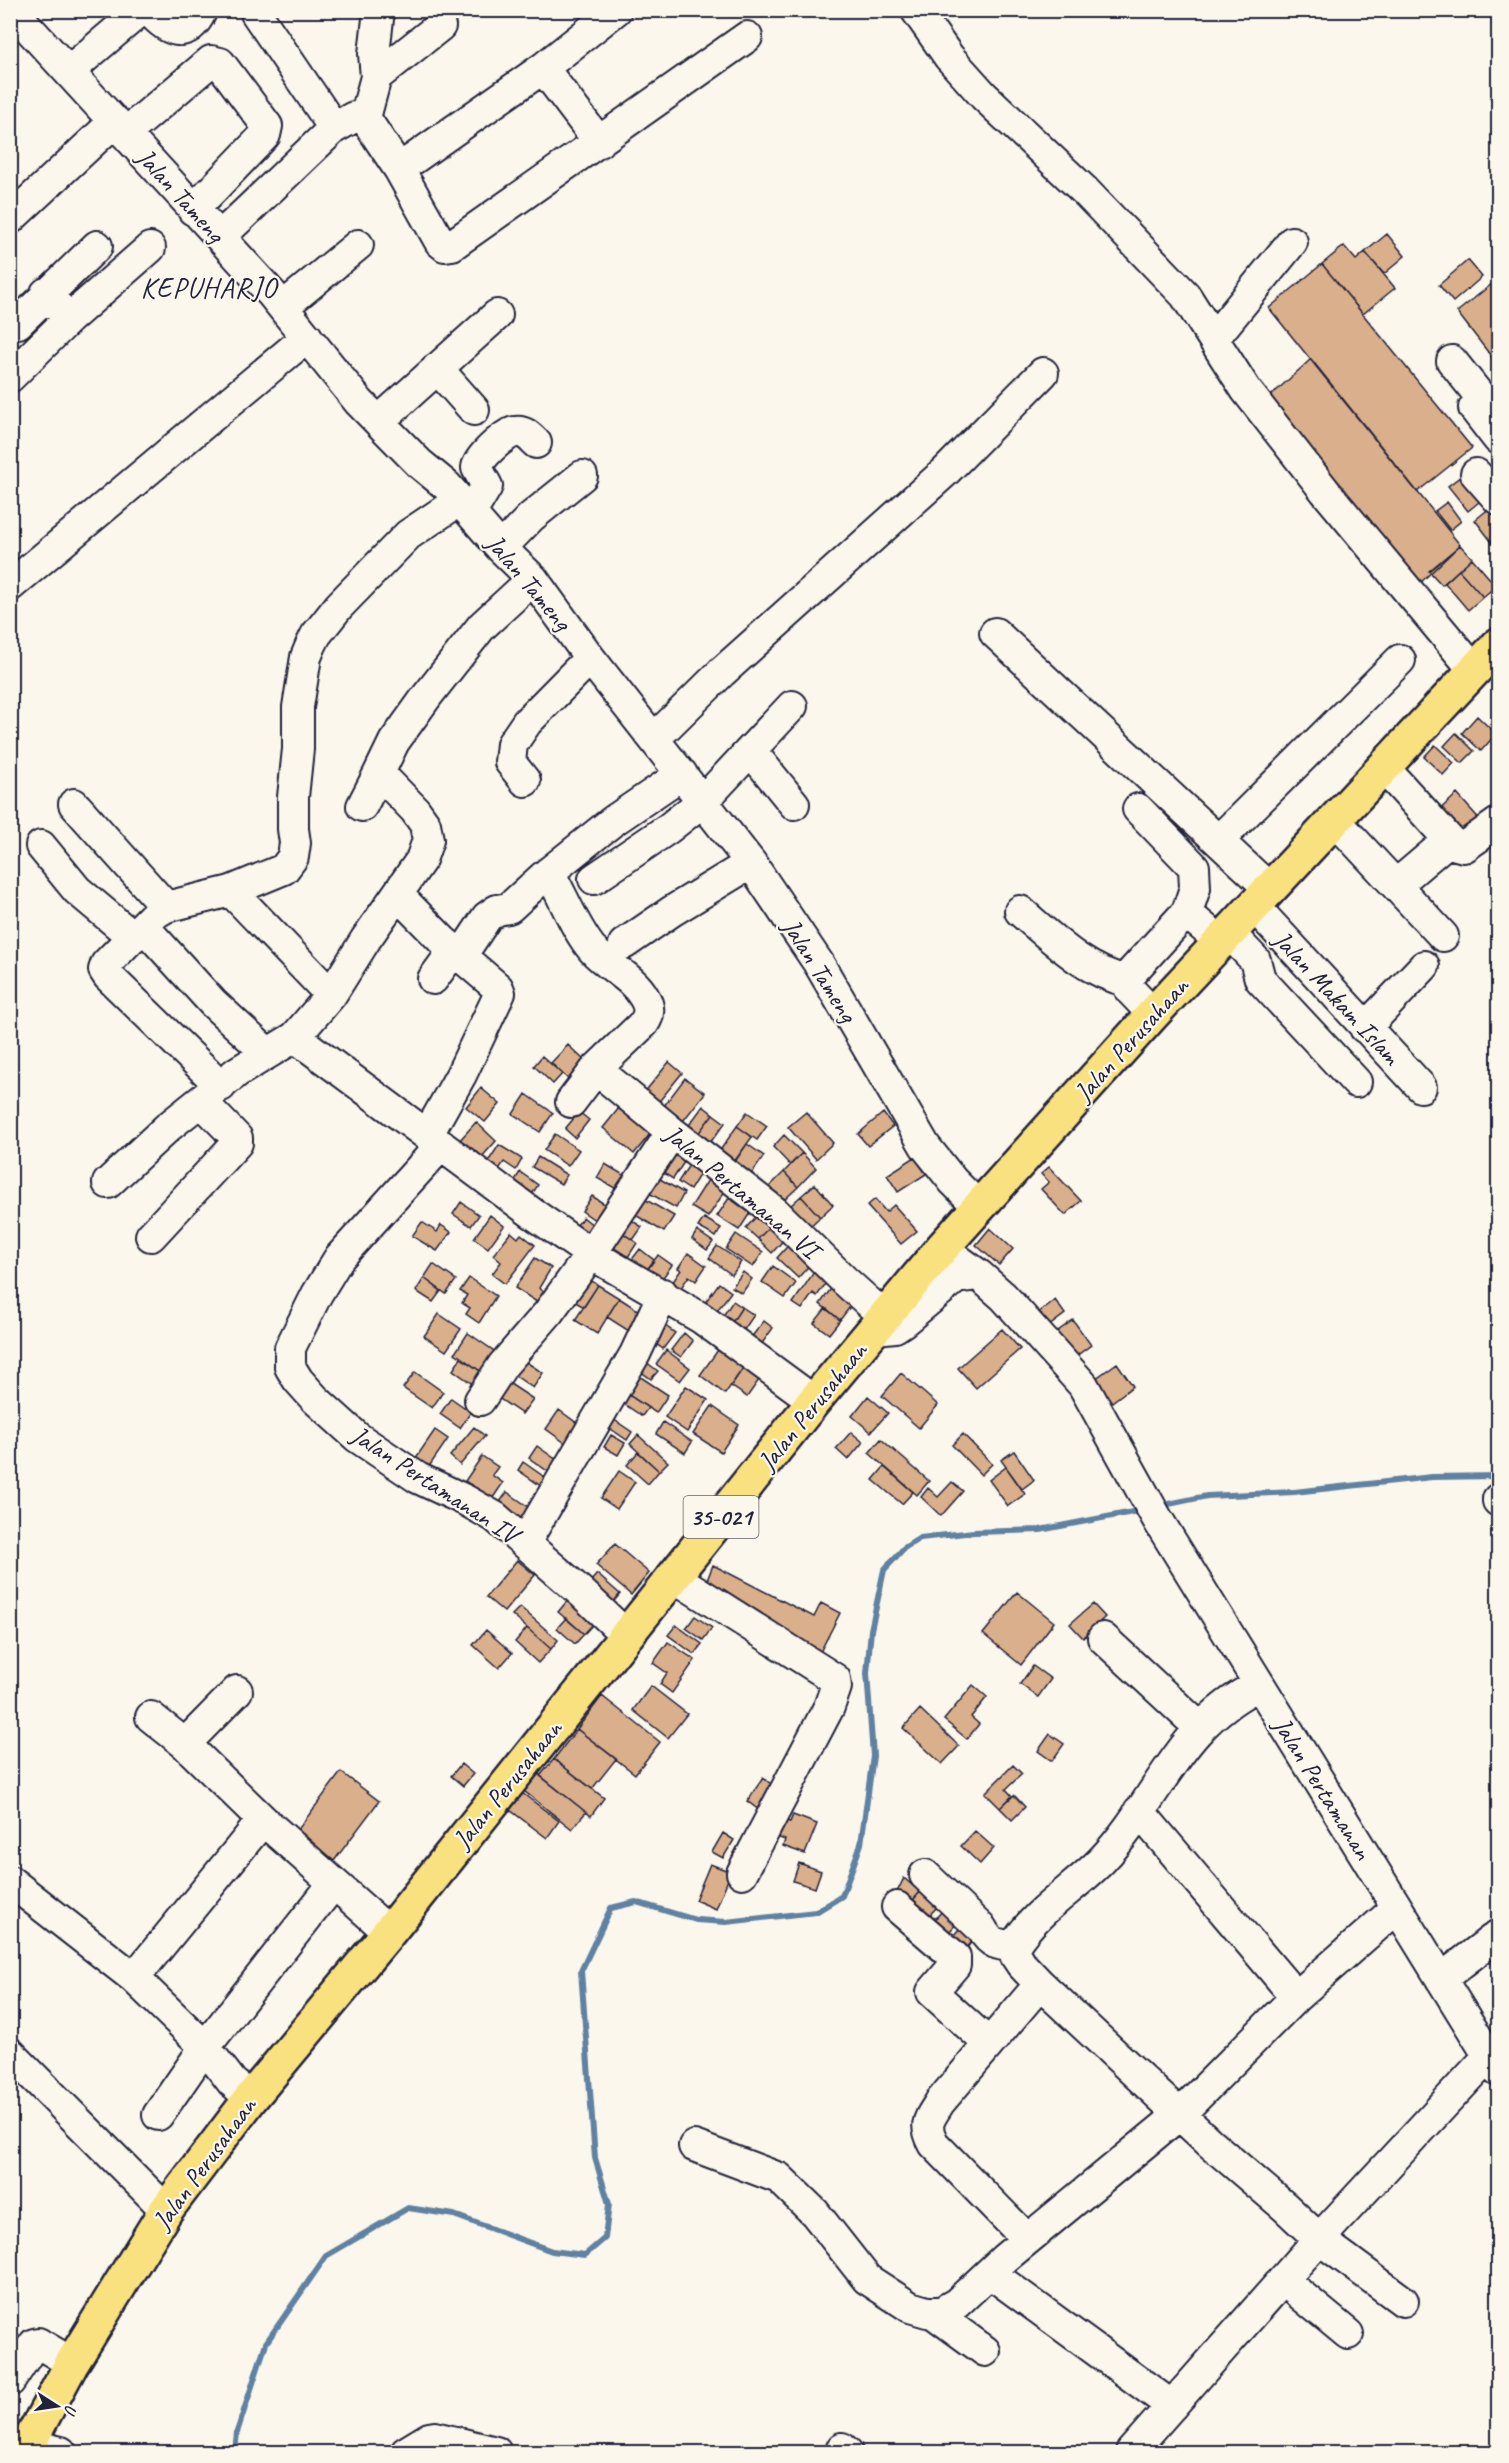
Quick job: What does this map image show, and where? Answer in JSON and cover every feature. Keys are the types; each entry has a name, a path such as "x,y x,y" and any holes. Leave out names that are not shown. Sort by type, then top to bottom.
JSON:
{"main road":[{"name":"Jalan Perusahaan","path":"26,2448 72,2363 166,2210 251,2098 389,1932 814,1401 942,1248 1153,1014 1498,645"}],"street":[{"name":"Jalan Tameng","path":"12,10 283,307 330,369 419,463 447,486 501,548 533,579 590,658 751,863 819,964 925,1146 953,1181 979,1207"},
{"path":"69,71 141,10"},
{"path":"148,10 166,28 179,31 192,25 202,10"},
{"path":"379,10 374,54 376,76 365,118 399,169 440,242 442,245 449,246 747,37"},
{"path":"399,169 543,68 616,10"},
{"path":"916,10 949,57 984,96 1085,191 1185,295 1246,390 1474,670"},
{"path":"251,17 334,128"},
{"path":"376,76 440,26"},
{"path":"10,219 120,127 211,61 219,63 267,129 265,135 193,210"},
{"path":"543,68 599,142"},
{"path":"220,237 334,128 354,117 365,118"},
{"path":"1214,338 1292,242"},
{"path":"283,307 358,245"},
{"path":"13,322 97,246"},
{"path":"10,378 69,319 150,248"},
{"path":"46,293 69,319"},
{"path":"379,421 497,315"},
{"path":"10,586 307,337"},
{"path":"1452,361 1483,400 1474,408 1498,440"},
{"path":"437,368 474,410"},
{"path":"654,739 722,672 945,471 1043,373"},
{"path":"151,1236 237,1143 237,1138 211,1094 104,970 106,964 138,931 166,907 231,891 284,868 293,857 295,843 293,797 298,749 298,707 306,657 316,634 339,606 408,535 466,506 487,486 477,468 480,460 506,435 516,431 527,434 536,443"},
{"path":"1476,474 1498,500"},
{"path":"501,548 531,517 582,476"},
{"path":"362,806 394,742 427,696 485,622 533,579"},
{"name":"Jalan Makam Islam","path":"995,633 1219,840 1365,1028 1421,1087"},
{"path":"525,781 510,762 512,744 527,722 590,658"},
{"path":"1219,840 1400,660"},
{"path":"594,879 669,828 703,801 792,706"},
{"path":"751,751 794,804"},
{"path":"1384,768 1453,844 1464,847 1498,824"},
{"path":"108,1183 168,1127 237,1072 295,1037 331,995 366,939 398,895 421,860 429,840 428,832 415,810 379,772"},
{"path":"433,979 487,917 497,910 509,908 549,872 613,821 682,774"},
{"path":"74,804 166,907"},
{"path":"1138,809 1194,867 1195,888 1186,915 1131,973 1127,981 1130,990 1153,1014"},
{"path":"1334,819 1443,936"},
{"path":"1396,885 1449,840"},
{"path":"41,846 77,890 138,931 267,1053"},
{"path":"624,944 672,910 751,863"},
{"path":"549,872 591,948 635,985 647,1004 648,1017 644,1023 596,1069 571,1102"},
{"path":"231,891 331,995"},
{"path":"398,895 457,953"},
{"path":"1020,911 1084,964 1098,973 1127,981"},
{"path":"1186,915 1224,937 1256,960 1260,979 1356,1082"},
{"name":"Jalan Pertamanan IV","path":"457,953 498,988 500,993 434,1139 339,1258 317,1294 291,1348 290,1367 304,1386 357,1437 418,1478 495,1517 627,1636"},
{"path":"1365,1028 1424,966"},
{"path":"295,1037 532,1213 591,1254 701,1318 814,1401"},
{"name":"Jalan Pertamanan VI","path":"596,1069 774,1212 844,1280 880,1323"},
{"path":"480,1400 503,1365 548,1313 591,1254 672,1132"},
{"name":"Jalan Pertamanan","path":"942,1248 979,1275 1029,1323 1083,1385 1158,1520 1494,2064"},
{"path":"880,1323 895,1327 956,1278 979,1275"},
{"path":"525,1543 634,1354 663,1294"},
{"path":"674,1577 831,1676 836,1687 830,1707 741,1873"},
{"path":"1103,1638 1200,1727"},
{"path":"1259,1684 1244,1692 1200,1727 1126,1832 1101,1862 1032,1923 1014,1947 1015,1955 1040,1984 1319,2240 1403,2301"},
{"path":"184,1744 237,1691"},
{"path":"151,1718 184,1744 263,1820 389,1932"},
{"path":"1139,1811 1296,1997"},
{"path":"134,1978 263,1820"},
{"path":"925,1875 982,1929 987,1939 996,1945 1014,1947"},
{"path":"10,1881 134,1978 205,2047 232,2082 251,2098"},
{"path":"158,2115 205,2047 334,1883"},
{"path":"897,1907 955,1957 955,1965 932,1992 989,2044"},
{"path":"933,2313 941,2312 957,2303 1028,2239 1180,2114 1296,1997 1397,1908"},
{"path":"1441,1979 1498,1935"},
{"path":"1028,2239 934,2144 927,2132 928,2121 940,2102 1040,1984"},
{"path":"10,2053 166,2210"},
{"path":"1131,2452 1319,2240 1451,2100 1494,2064"},
{"path":"694,2146 779,2178 815,2213 867,2278 910,2307 933,2313 985,2351"},
{"path":"990,2273 1172,2406"},
{"path":"1284,2281 1348,2334"},
{"path":"10,2381 34,2344 38,2343 72,2363"},
{"path":"406,2452 429,2438 435,2437 468,2449 496,2452"},
{"path":"26,2448 61,2452"}],"building":[{"path":"1387,234 1405,256 1384,274 1365,252"},
{"path":"1344,246 1356,260 1365,252 1395,288 1363,314 1322,264"},
{"path":"1468,260 1482,277 1453,302 1439,285"},
{"path":"1322,264 1472,448 1417,492 1269,308"},
{"path":"1498,279 1498,365 1457,312"},
{"path":"1311,359 1460,545 1416,587 1263,403"},
{"path":"1465,473 1484,498 1468,511 1448,486"},
{"path":"1447,502 1461,521 1450,530 1435,511"},
{"path":"1491,507 1498,516 1498,550 1475,520"},
{"path":"1460,545 1472,558 1442,585 1429,571"},
{"path":"1472,558 1496,586 1483,597 1459,570"},
{"path":"1459,570 1483,597 1468,610 1445,583"},
{"path":"1477,716 1496,734 1481,751 1462,733"},
{"path":"1456,733 1474,751 1462,763 1444,746"},
{"path":"1435,745 1454,763 1443,775 1424,757"},
{"path":"1457,794 1483,823 1462,841 1437,812"},
{"path":"568,1045 585,1061 568,1079 551,1063"},
{"path":"542,1056 562,1074 553,1084 534,1066"},
{"path":"669,1062 682,1073 653,1109 640,1098"},
{"path":"685,1078 705,1093 676,1130 657,1115"},
{"path":"481,1088 500,1104 485,1122 466,1107"},
{"path":"526,1094 553,1113 540,1132 513,1114"},
{"path":"623,1103 654,1129 634,1154 603,1128"},
{"path":"703,1106 713,1114 691,1143 681,1136"},
{"path":"579,1112 589,1120 575,1138 565,1129"},
{"path":"747,1112 767,1126 757,1140 737,1126"},
{"path":"806,1112 833,1143 816,1159 788,1127"},
{"path":"883,1113 893,1126 868,1146 858,1134"},
{"path":"713,1114 725,1123 703,1152 691,1143"},
{"path":"476,1122 496,1141 480,1159 459,1141"},
{"path":"737,1126 752,1137 729,1169 714,1159"},
{"path":"555,1134 579,1150 568,1166 544,1150"},
{"path":"784,1135 802,1153 790,1165 773,1147"},
{"path":"747,1144 764,1156 751,1175 734,1163"},
{"path":"499,1145 522,1159 516,1170 504,1162 493,1178 482,1171"},
{"path":"670,1149 686,1159 673,1179 657,1169"},
{"path":"802,1153 816,1168 798,1187 784,1172"},
{"path":"538,1157 567,1175 561,1184 532,1167"},
{"path":"915,1157 926,1174 898,1192 887,1175"},
{"path":"691,1162 703,1169 690,1190 678,1182"},
{"path":"605,1164 627,1177 620,1191 597,1178"},
{"path":"1049,1167 1081,1201 1065,1215 1041,1189 1049,1182 1041,1174"},
{"path":"520,1172 538,1185 527,1202 509,1190"},
{"path":"784,1172 798,1187 782,1202 768,1188"},
{"path":"655,1176 684,1193 676,1208 647,1192"},
{"path":"708,1180 725,1191 708,1217 691,1207"},
{"path":"815,1184 833,1205 820,1217 801,1196"},
{"path":"592,1196 612,1209 602,1225 582,1211"},
{"path":"801,1196 820,1217 808,1228 789,1207"},
{"path":"641,1197 674,1216 664,1232 632,1213"},
{"path":"729,1198 750,1213 739,1230 717,1216"},
{"path":"875,1199 886,1212 894,1205 917,1231 901,1244 867,1206"},
{"path":"461,1202 479,1215 471,1226 453,1214"},
{"path":"762,1210 774,1222 758,1239 746,1228"},
{"path":"622,1214 642,1227 633,1240 614,1227"},
{"path":"490,1215 504,1226 488,1248 474,1238"},
{"path":"583,1217 599,1230 585,1247 569,1235"},
{"path":"704,1218 721,1228 716,1237 698,1227"},
{"path":"422,1222 437,1232 441,1225 451,1232 437,1251 412,1236"},
{"path":"774,1222 788,1235 772,1253 758,1239"},
{"path":"990,1228 1013,1249 999,1265 976,1245"},
{"path":"697,1231 713,1242 707,1250 692,1239"},
{"path":"511,1232 518,1238 521,1234 535,1245 505,1284 492,1274 501,1262 493,1255"},
{"path":"621,1232 637,1243 628,1257 611,1246"},
{"path":"736,1234 763,1252 753,1267 726,1249"},
{"path":"793,1240 815,1259 798,1278 777,1258"},
{"path":"717,1246 741,1262 732,1275 709,1258"},
{"path":"640,1249 654,1260 641,1278 626,1267"},
{"path":"688,1253 706,1266 696,1281 689,1276 676,1295 668,1289 681,1270 678,1268"},
{"path":"658,1255 672,1265 659,1283 645,1273"},
{"path":"535,1258 551,1268 539,1288 550,1295 543,1306 515,1288"},
{"path":"433,1264 456,1280 446,1294 424,1278"},
{"path":"773,1266 796,1283 785,1298 762,1282"},
{"path":"743,1272 752,1279 742,1293 732,1287"},
{"path":"814,1272 827,1282 817,1296 813,1293 802,1309 793,1303"},
{"path":"581,1274 598,1285 584,1307 567,1297"},
{"path":"424,1278 441,1291 433,1302 416,1291"},
{"path":"469,1278 496,1296 479,1323 466,1314 470,1308 462,1303 467,1295 460,1291"},
{"path":"719,1283 731,1292 710,1320 699,1311"},
{"path":"835,1283 856,1299 840,1320 820,1304"},
{"path":"598,1285 619,1298 597,1334 575,1320"},
{"path":"619,1298 644,1314 632,1333 607,1317"},
{"path":"1055,1300 1065,1314 1041,1332 1030,1319"},
{"path":"733,1301 742,1307 727,1330 718,1323"},
{"path":"742,1307 754,1315 739,1337 727,1330"},
{"path":"826,1308 840,1320 829,1334 814,1323"},
{"path":"439,1314 461,1329 446,1351 424,1336"},
{"path":"657,1320 675,1333 663,1349 645,1336"},
{"path":"1073,1320 1091,1345 1068,1362 1050,1337"},
{"path":"764,1321 773,1328 756,1352 746,1344"},
{"path":"1002,1329 1020,1349 976,1388 958,1368"},
{"path":"468,1333 503,1357 489,1377 455,1353"},
{"path":"684,1333 693,1341 681,1357 671,1350"},
{"path":"666,1350 690,1368 680,1381 656,1364"},
{"path":"718,1350 743,1368 725,1394 700,1375"},
{"path":"517,1356 543,1373 533,1388 507,1370"},
{"path":"638,1356 658,1371 651,1379 632,1365"},
{"path":"461,1358 483,1373 474,1385 453,1370"},
{"path":"1117,1363 1133,1386 1112,1402 1095,1379"},
{"path":"743,1368 759,1380 747,1397 731,1386"},
{"path":"630,1370 668,1395 656,1413 618,1388"},
{"path":"415,1372 443,1392 432,1408 403,1388"},
{"path":"901,1373 938,1405 919,1428 882,1396"},
{"path":"504,1380 533,1399 522,1414 494,1395"},
{"path":"686,1386 708,1400 687,1432 665,1417"},
{"path":"621,1390 648,1408 642,1416 615,1398"},
{"path":"868,1396 888,1413 871,1432 852,1416"},
{"path":"451,1398 471,1412 460,1428 440,1414"},
{"path":"712,1406 739,1425 721,1452 693,1434"},
{"path":"559,1410 581,1426 568,1445 546,1429"},
{"path":"604,1413 632,1432 627,1440 599,1421"},
{"path":"663,1422 692,1442 685,1453 656,1434"},
{"path":"474,1427 485,1436 460,1465 450,1456"},
{"path":"435,1430 448,1439 428,1468 415,1459"},
{"path":"851,1432 863,1442 848,1460 836,1449"},
{"path":"963,1434 992,1464 981,1475 952,1445"},
{"path":"611,1435 625,1443 618,1455 604,1447"},
{"path":"638,1435 668,1462 659,1471 630,1444"},
{"path":"881,1439 929,1481 917,1495 869,1453"},
{"path":"537,1446 561,1463 553,1475 529,1458"},
{"path":"1014,1451 1034,1480 1022,1489 1001,1460"},
{"path":"638,1452 659,1471 648,1484 627,1465"},
{"path":"482,1456 498,1467 492,1475 503,1483 486,1508 480,1491 465,1481"},
{"path":"523,1462 553,1483 548,1491 518,1470"},
{"path":"884,1467 913,1492 902,1504 873,1480"},
{"path":"1006,1467 1025,1494 1008,1506 989,1480"},
{"path":"619,1471 635,1482 617,1509 601,1498"},
{"path":"952,1482 963,1491 941,1516 921,1497 928,1488 938,1497"},
{"path":"507,1492 536,1512 525,1530 495,1509"},
{"path":"615,1544 649,1573 631,1595 596,1565"},
{"path":"517,1560 535,1575 504,1612 486,1597"},
{"path":"713,1565 814,1617 821,1603 840,1613 817,1658 702,1593"},
{"path":"597,1574 620,1594 609,1607 586,1587"},
{"path":"1017,1592 1054,1622 1021,1665 983,1634"},
{"path":"568,1600 594,1623 584,1634 558,1612"},
{"path":"1093,1604 1105,1617 1083,1638 1070,1624"},
{"path":"520,1607 558,1640 551,1649 512,1615"},
{"path":"695,1616 712,1628 703,1640 686,1628"},
{"path":"566,1618 584,1634 575,1644 557,1628"},
{"path":"676,1625 702,1644 694,1654 668,1635"},
{"path":"527,1628 551,1649 538,1663 515,1642"},
{"path":"486,1630 512,1653 499,1668 473,1645"},
{"path":"668,1642 695,1660 672,1693 660,1684 667,1673 653,1663"},
{"path":"1033,1666 1051,1679 1038,1697 1020,1684"},
{"path":"973,1685 987,1697 971,1717 979,1724 967,1739 944,1720"},
{"path":"651,1686 687,1714 668,1738 633,1710"},
{"path":"602,1696 660,1742 635,1774 577,1729"},
{"path":"920,1709 959,1746 942,1764 903,1728"},
{"path":"577,1729 616,1759 592,1789 554,1759"},
{"path":"1050,1734 1064,1744 1052,1761 1038,1751"},
{"path":"554,1759 604,1798 591,1816 540,1776"},
{"path":"461,1764 473,1774 463,1786 451,1776"},
{"path":"1013,1765 1022,1774 1006,1789 1012,1796 1000,1808 985,1793"},
{"path":"341,1772 379,1801 334,1861 296,1832"},
{"path":"537,1773 586,1812 572,1829 524,1791"},
{"path":"763,1778 779,1790 763,1813 747,1801"},
{"path":"522,1793 559,1821 547,1838 510,1810"},
{"path":"1014,1795 1025,1807 1012,1820 1000,1808"},
{"path":"793,1815 817,1824 805,1854 783,1846 785,1840 774,1836 781,1819 790,1822"},
{"path":"975,1831 994,1848 980,1864 961,1846"},
{"path":"723,1833 734,1840 723,1858 712,1852"},
{"path":"799,1863 821,1871 815,1888 793,1881"},
{"path":"710,1864 731,1872 716,1909 695,1900"},
{"path":"904,1878 920,1892 907,1907 893,1900"},
{"path":"920,1892 937,1907 924,1921 907,1907"},
{"path":"944,1909 958,1922 940,1942 926,1929"},
{"path":"960,1928 974,1939 960,1957 945,1945"}],"waterway":[{"path":"1159,1506 1207,1496 1294,1492 1432,1477 1498,1476"},
{"path":"235,2452 237,2432 266,2343 326,2256 408,2208 454,2215 552,2251 585,2255 605,2238 609,2204 595,2158 581,1971 611,1908 636,1902 696,1920 726,1922 816,1912 842,1896 861,1844 873,1756 867,1673 871,1630 884,1570 904,1548 920,1538 974,1532 1040,1530 1143,1510"}],"district":[{"name":"KEPUHARJO","path":"209,287"}]}
